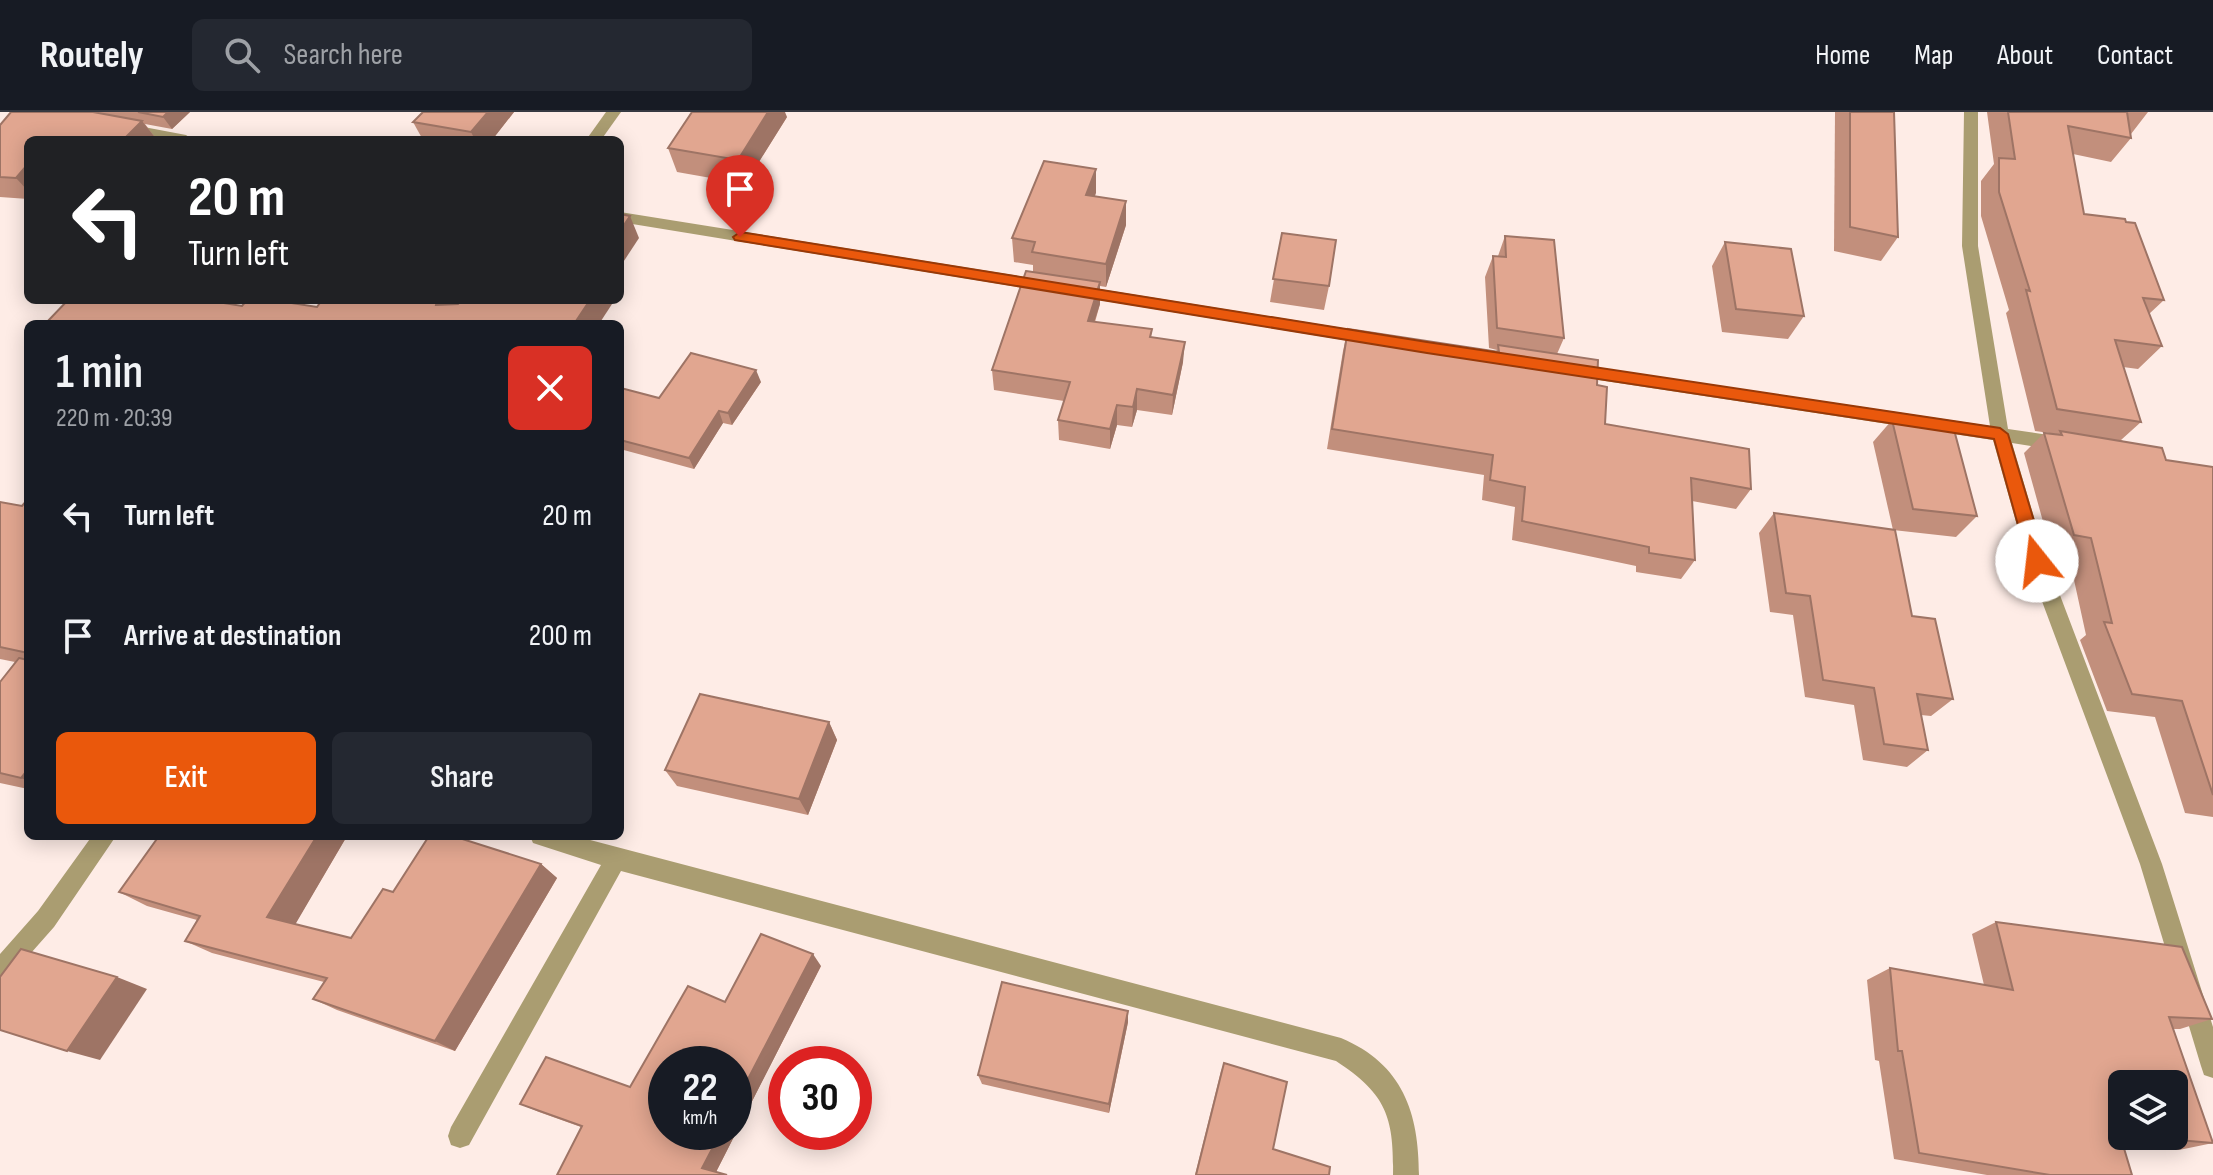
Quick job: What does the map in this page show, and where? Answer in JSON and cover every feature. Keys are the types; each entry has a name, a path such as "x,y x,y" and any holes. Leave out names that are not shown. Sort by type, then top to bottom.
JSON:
{"street":[{"path":"596,136 614,112"},
{"path":"1971,112 1970,246 2000,434 2037,561 2151,864 2213,1066"},
{"path":"104,124 166,136"},
{"path":"624,218 1396,343"},
{"path":"1551,366 2076,446"},
{"path":"0,971 46,919 102,840"},
{"path":"554,840 1341,1050 1368,1067 1390,1087 1401,1114 1407,1146 1406,1175"},
{"path":"460,1136 616,859"}],"building":[{"path":"11,112 93,112 142,121 127,136 24,136 24,169 16,178 0,177 0,125"},
{"path":"138,112 168,112 163,117"},
{"path":"423,112 488,112 471,132 413,122"},
{"path":"692,112 768,112 738,160 668,148"},
{"path":"1850,112 1894,112 1898,237 1850,227"},
{"path":"2008,112 2127,112 2131,138 2068,126 2084,214 2135,223 2164,300 2143,298 2162,346 2115,340 2141,422 2057,409 2026,290 2030,291 1999,192 1999,158 2015,159"},
{"path":"1044,161 1096,169 1086,195 1126,201 1106,264 1032,252 1035,242 1012,238"},
{"path":"1282,233 1336,240 1329,286 1273,279"},
{"path":"1505,236 1554,240 1564,338 1497,328 1493,256 1506,257"},
{"path":"1725,242 1791,249 1804,316 1736,309"},
{"path":"1026,271 1100,282 1088,321 1152,329 1150,337 1185,342 1173,395 1137,389 1133,407 1117,405 1110,429 1058,420 1070,382 992,370"},
{"path":"64,304 298,304 317,307 319,304 587,304 577,320 49,320"},
{"path":"1348,329 1499,352 1498,345 1598,360 1597,385 1607,387 1605,424 1749,449 1751,489 1691,478 1695,560 1649,553 1649,547 1522,521 1525,487 1490,480 1493,455 1332,429"},
{"path":"691,353 756,370 728,413 719,411 689,458 624,441 624,389 659,398"},
{"path":"1892,420 1953,426 1977,516 1913,509"},
{"path":"2060,431 2162,448 2166,460 2213,467 2213,795 2182,701 2132,694 2104,622 2112,623 2091,538 2074,535 2044,433 2062,435"},
{"path":"0,502 22,506 24,504 24,652 0,647"},
{"path":"1774,513 1895,530 1912,616 1935,619 1953,699 1917,694 1928,750 1884,744 1874,688 1823,680 1810,596 1786,593"},
{"path":"19,658 24,659 24,774 21,778 0,773 0,682"},
{"path":"700,694 829,722 799,799 665,770"},
{"path":"156,840 315,840 267,917 351,938 383,889 393,892 426,840 466,840 541,864 435,1041 313,999 327,978 185,941 200,916 119,892"},
{"path":"1996,922 2182,947 2212,1019 2169,1017 2188,1070 2108,1070 2108,1150 2124,1150 2132,1175 2050,1175 1919,1153 1902,1051 1898,1051 1890,968 2013,990"},
{"path":"761,934 813,954 752,1071 752,1046 654,1046 688,986 725,1002"},
{"path":"21,949 117,977 67,1051 0,1030 0,977"},
{"path":"1002,982 1128,1011 1109,1104 978,1075"},
{"path":"648,1056 648,1150 712,1150 702,1168 727,1175 557,1175 582,1126 520,1104 546,1057 630,1087"},
{"path":"1224,1063 1287,1082 1273,1149 1330,1167 1329,1175 1196,1175"},
{"path":"2188,1071 2213,1143 2188,1141"}],"route":[{"path":"740,237 1427,348 2000,434 2037,561"}]}
